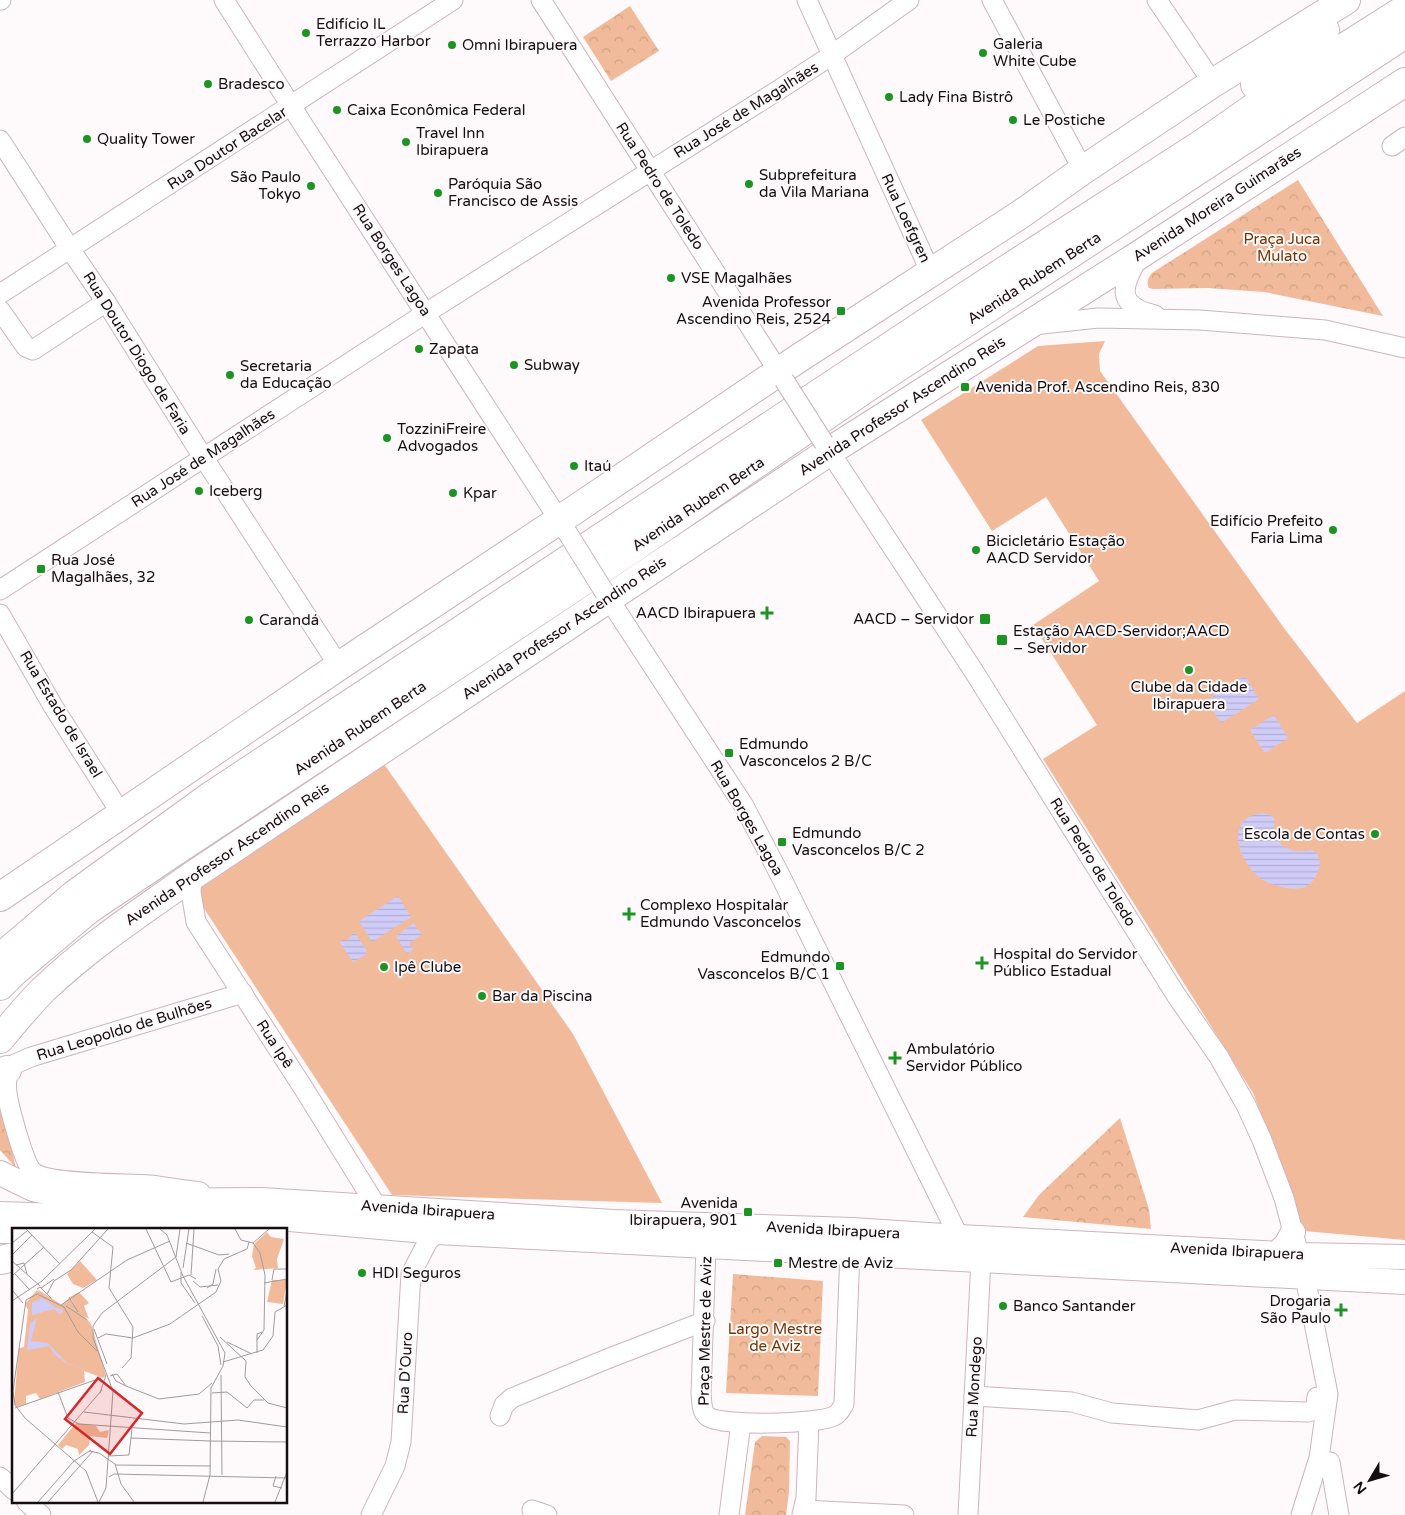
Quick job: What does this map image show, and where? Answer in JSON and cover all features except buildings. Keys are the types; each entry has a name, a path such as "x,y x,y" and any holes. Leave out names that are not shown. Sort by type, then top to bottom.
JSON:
{"highway":[{"path":"0,897 339,666 564,526 931,273 1213,83 1345,1"},
{"path":"998,275 1014,258 1034,242 1187,135 1302,50 1324,32 1336,18 1345,1"},
{"name":"Avenida Rubem Berta","path":"0,986 88,910 632,549 874,384 1216,159 1360,51 1405,9"},
{"name":"Avenida Rubem Berta","path":"0,958 75,894 209,797 998,275 1203,143 1293,80 1405,34"},
{"name":"Avenida Moreira Guimarães","path":"1029,325 1405,82"},
{"path":"1139,255 1216,159"},
{"name":"Avenida Professor Ascendino Reis","path":"0,1039 42,991 78,959 106,936 192,876 827,447 1029,325"},
{"path":"0,918 84,847 90,836"},
{"path":"0,1024 63,957 165,871 170,864 171,854"},
{"path":"214,1228 270,1209"}],"main road":[{"path":"2,1172 69,1207"},
{"path":"0,1214 69,1207 270,1209"},
{"name":"Avenida Ibirapuera","path":"270,1209 376,1207 613,1222 852,1230 1291,1263 1405,1282"},
{"name":"Avenida Ibirapuera","path":"270,1209 437,1232 706,1247 850,1252 930,1258 1291,1263 1405,1257"},
{"path":"1291,1263 1286,1245 1293,1232"},
{"path":"930,1258 943,1254 958,1237"}],"street":[{"name":"Rua Borges Lagoa","path":"224,0 751,819 958,1237"},
{"name":"Rua Doutor Bacelar","path":"0,294 453,0"},
{"name":"Rua Pedro de Toledo","path":"542,0 827,447 973,670 1176,995 1219,1057 1246,1105 1262,1140 1284,1198 1293,1232"},
{"name":"Rua Loefgren","path":"807,0 931,273"},
{"name":"Rua José de Magalhães","path":"0,590 426,313 832,55 909,0"},
{"path":"992,0 1083,170"},
{"path":"1157,0 1213,83"},
{"name":"Rua Doutor Diogo de Faria","path":"0,140 339,666"},
{"path":"1106,318 1101,311 1106,307 1128,302 1126,297 1126,280 1139,255"},
{"path":"0,310 26,347 33,350 106,302"},
{"name":"Avenida Professor Ascendino Reis","path":"1128,302 1135,309 1145,313 1173,320"},
{"name":"Avenida Professor Ascendino Reis","path":"1029,325 1106,318 1200,320 1325,330 1405,348"},
{"name":"Rua Estado de Israel","path":"0,614 53,706 122,815"},
{"name":"Rua Ipê","path":"192,876 191,892 196,922 243,993 376,1207"},
{"name":"Rua Leopoldo de Bulhões","path":"4,1073 15,1064 31,1057 243,993"},
{"path":"4,1073 7,1094 27,1163 36,1174 46,1178 63,1180 150,1185 270,1209"},
{"name":"Rua D'Ouro","path":"371,1515 395,1466 401,1442 410,1274 428,1241 437,1232"},
{"name":"Praça Mestre de Aviz","path":"706,1247 705,1321 701,1394 703,1412 707,1417 716,1421 741,1423 808,1422 838,1414 844,1404 850,1252"},
{"name":"Rua Mondego","path":"968,1515 980,1260"},
{"path":"1291,1263 1317,1408 1330,1441 1325,1460 1301,1515"},
{"path":"500,1416 504,1406 512,1398 607,1358 705,1321"},
{"path":"974,1396 1072,1402 1112,1414 1198,1420 1235,1410 1317,1408"},
{"path":"808,1422 806,1498 803,1512 904,1515"},
{"path":"729,1515 741,1423"},
{"path":"1307,1515 1318,1503 1325,1483 1325,1460"},
{"path":"1325,1460 1339,1515"},
{"path":"0,1477 12,1488"},
{"path":"27,1502 41,1515"}],"green space":[{"path":"630,6 659,51 611,81 583,37"},
{"name":"Praça Juca Mulato","path":"1298,180 1383,316 1264,292 1207,288 1149,288 1148,280 1152,273"},
{"name":"Clube da Cidade Ibirapuera","path":"1105,341 1099,354 1100,371 1284,628 1357,723 1405,691 1405,1240 1304,1231 1253,1093 1043,759 1097,725 1033,625 1099,581 1046,497 992,531 921,420 1038,346"},
{"name":"Ipê Clube","path":"384,764 573,1034 662,1203 392,1195 199,901 199,888"},
{"path":"2,1105 16,1168 0,1150 0,1109"},
{"path":"1120,1118 1149,1209 1151,1229 1023,1217 1039,1195"},
{"name":"Largo Mestre de Aviz","path":"733,1274 823,1281 818,1396 726,1393"},
{"path":"762,1436 786,1437 790,1441 789,1492 786,1515 745,1515 755,1442"}],"shaded area":[{"path":"1245,676 1259,699 1221,723 1207,700"},
{"path":"1274,715 1288,738 1265,753 1250,730"},
{"path":"1262,813 1274,818 1276,837 1283,846 1300,851 1312,850 1317,853 1320,863 1319,869 1310,884 1296,889 1286,888 1267,882 1249,867 1239,845 1238,834 1241,824 1249,817"},
{"path":"398,896 411,917 372,942 359,921"},
{"path":"414,923 422,935 409,943 413,950 407,954 396,936"},
{"path":"355,933 367,951 365,955 353,962 340,943 342,940 348,940"}],"place":[{"name":"Edifício IL Terrazzo Harbor","path":"306,33"},
{"name":"Omni Ibirapuera","path":"452,45"},
{"name":"Galeria White Cube","path":"983,53"},
{"name":"Bradesco","path":"208,84"},
{"name":"Lady Fina Bistrô","path":"889,97"},
{"name":"Caixa Econômica Federal","path":"337,110"},
{"name":"Le Postiche","path":"1013,120"},
{"name":"Quality Tower","path":"87,139"},
{"name":"Travel Inn Ibirapuera","path":"406,142"},
{"name":"Subprefeitura da Vila Mariana","path":"749,184"},
{"name":"São Paulo Tokyo","path":"311,186"},
{"name":"Paróquia São Francisco de Assis","path":"438,193"},
{"name":"VSE Magalhães","path":"671,278"},
{"name":"Avenida Professor Ascendino Reis, 2524","path":"841,311"},
{"name":"Zapata","path":"419,349"},
{"name":"Subway","path":"514,365"},
{"name":"Secretaria da Educação","path":"230,375"},
{"name":"Avenida Prof. Ascendino Reis, 830","path":"965,387"},
{"name":"TozziniFreire Advogados","path":"387,438"},
{"name":"Itaú","path":"574,466"},
{"name":"Iceberg","path":"199,491"},
{"name":"Kpar","path":"453,493"},
{"name":"Edifício Prefeito Faria Lima","path":"1333,530"},
{"name":"Bicicletário Estação AACD Servidor","path":"976,550"},
{"name":"Rua José Magalhães, 32","path":"41,569"},
{"name":"AACD Ibirapuera","path":"767,613"},
{"name":"AACD – Servidor","path":"985,619"},
{"name":"Carandá","path":"249,620"},
{"name":"Estação AACD-Servidor;AACD – Servidor","path":"1002,640"},
{"name":"Clube da Cidade Ibirapuera","path":"1189,670"},
{"name":"Edmundo Vasconcelos 2 B/C","path":"729,753"},
{"name":"Escola de Contas","path":"1375,834"},
{"name":"Edmundo Vasconcelos B/C 2","path":"782,842"},
{"name":"Complexo Hospitalar Edmundo Vasconcelos","path":"629,914"},
{"name":"Hospital do Servidor Público Estadual","path":"982,963"},
{"name":"Edmundo Vasconcelos B/C 1","path":"840,966"},
{"name":"Ipê Clube","path":"384,967"},
{"name":"Bar da Piscina","path":"482,996"},
{"name":"Ambulatório Servidor Público","path":"895,1058"},
{"name":"Avenida Ibirapuera, 901","path":"748,1212"},
{"name":"Mestre de Aviz","path":"778,1263"},
{"name":"HDI Seguros","path":"362,1273"},
{"name":"Banco Santander","path":"1003,1306"},
{"name":"Drogaria São Paulo","path":"1341,1310"}]}
